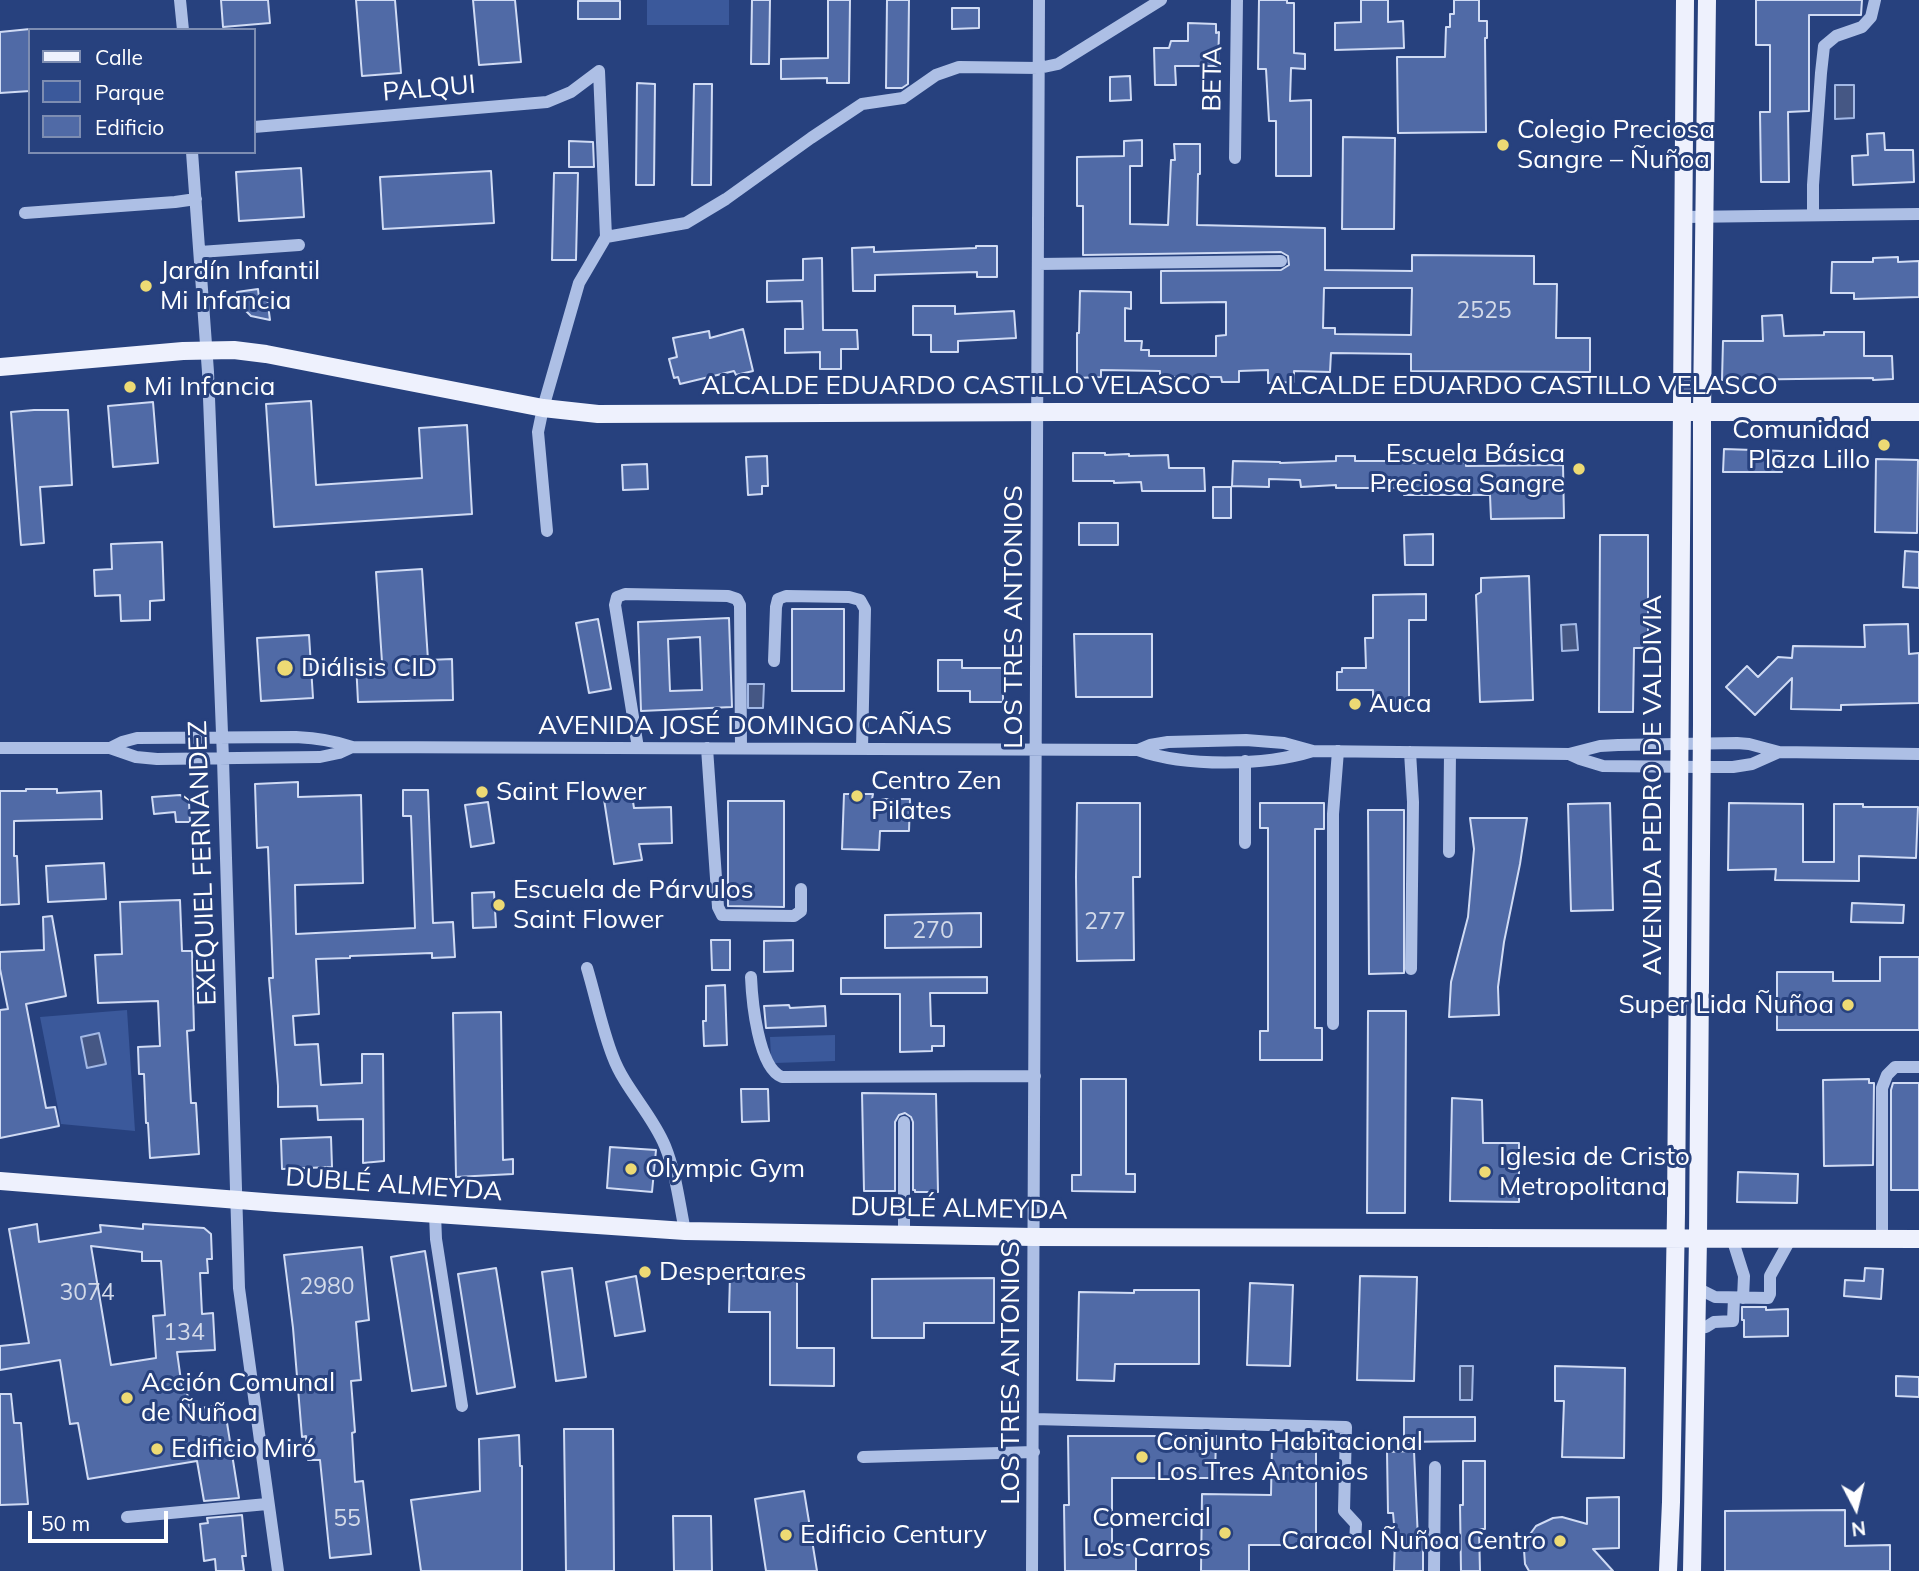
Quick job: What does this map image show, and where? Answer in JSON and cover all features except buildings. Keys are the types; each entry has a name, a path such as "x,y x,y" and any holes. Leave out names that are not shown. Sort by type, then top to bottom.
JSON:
{"main road":[{"name":"AVENIDA PEDRO DE VALDIVIA","path":"1668,1571 1676,1238 1685,0"},
{"name":"AVENIDA PEDRO DE VALDIVIA","path":"1692,1571 1698,1238 1707,0"},
{"name":"ALCALDE EDUARDO CASTILLO VELASCO","path":"0,367 234,350 543,408 616,414 1919,412"},
{"name":"DUBLÉ ALMEYDA","path":"0,1181 685,1231 1034,1237 1919,1240"}],"street":[{"path":"180,0 183,28"},
{"name":"LOS TRES ANTONIOS","path":"1032,1571 1039,0"},
{"path":"547,531 538,432 579,283 606,237 686,223 726,199 862,104 903,98 936,75 959,67 1039,68 1058,64 1161,0"},
{"name":"BETA","path":"1235,158 1237,0"},
{"path":"1813,215 1824,46 1836,36 1862,27 1871,17 1875,0"},
{"name":"PALQUI","path":"256,127 547,102 571,92 599,71 606,237"},
{"name":"EXEQUIEL FERNÁNDEZ","path":"192,154 207,350 223,759 237,1265 242,1324 278,1571"},
{"path":"25,213 196,199"},
{"path":"1683,216 1919,214"},
{"path":"200,252 299,245"},
{"path":"1038,264 1281,261"},
{"path":"638,748 615,605 617,597 625,594 728,596 737,599 740,605 741,748"},
{"path":"774,661 778,599 786,596 849,597 860,600 865,609 862,749"},
{"name":"AVENIDA JOSÉ DOMINGO CAÑAS","path":"110,748 137,738 222,737 320,738 352,747 1138,750 1181,761 1269,761 1313,751 1569,754 1600,746 1679,743 1749,744 1779,752 1919,754"},
{"name":"AVENIDA JOSÉ DOMINGO CAÑAS","path":"1138,750 1168,741 1236,740 1272,741 1313,751"},
{"name":"AVENIDA JOSÉ DOMINGO CAÑAS","path":"0,748 110,748 136,757 223,759 320,757 352,747"},
{"path":"708,748 718,907 722,915 794,916 801,911 801,889"},
{"path":"1333,1024 1333,814 1338,751"},
{"path":"1410,752 1413,802 1411,969"},
{"name":"AVENIDA JOSÉ DOMINGO CAÑAS","path":"1569,754 1603,766 1733,767 1752,764 1779,752"},
{"path":"1449,852 1450,753"},
{"path":"1245,761 1245,843"},
{"path":"587,968 620,1072 645,1108 665,1145 685,1231"},
{"path":"751,977 754,1018 769,1066 776,1075 1035,1076"},
{"path":"1882,1239 1882,1088 1887,1075 1895,1067 1919,1067"},
{"path":"904,1122 904,1235"},
{"path":"435,1214 436,1239 462,1406"},
{"path":"1696,1328 1706,1327 1714,1322 1733,1321 1744,1276 1732,1238"},
{"path":"1697,1288 1715,1297 1768,1298 1770,1276 1791,1238"},
{"path":"1744,1276 1770,1276"},
{"path":"1714,1322 1715,1297"},
{"path":"1034,1419 1346,1427 1344,1511 1356,1524 1355,1544"},
{"path":"863,1457 1034,1452"},
{"path":"1434,1571 1435,1467"},
{"path":"127,1517 267,1504"}],"green space":[{"path":"647,0 729,0 729,25 647,25"},
{"path":"127,1010 135,1131 61,1124 40,1017"},
{"path":"835,1035 835,1061 775,1063 771,1057 770,1037"}],"shaded area":[{"path":"1835,85 1854,85 1854,118 1835,119"},
{"path":"1576,624 1578,650 1562,651 1561,625"},
{"path":"748,684 764,684 763,708 748,708"},
{"path":"99,1033 106,1064 87,1068 81,1037"},
{"path":"1460,1366 1473,1366 1472,1400 1460,1400"}],"place":[{"name":"Colegio Preciosa Sangre – Ñuñoa","path":"1503,145"},
{"name":"Jardín Infantil Mi Infancia","path":"146,286"},
{"name":"Mi Infancia","path":"130,387"},
{"name":"Comunidad Plaza Lillo","path":"1884,445"},
{"name":"Escuela Básica Preciosa Sangre","path":"1579,469"},
{"name":"Diálisis CID","path":"285,668"},
{"name":"Auca","path":"1355,704"},
{"name":"Saint Flower","path":"482,792"},
{"name":"Centro Zen Pilates","path":"857,796"},
{"name":"Escuela de Párvulos Saint Flower","path":"499,905"},
{"name":"Super Lida Ñuñoa","path":"1848,1005"},
{"name":"Olympic Gym","path":"631,1169"},
{"name":"Iglesia de Cristo Metropolitana","path":"1485,1172"},
{"name":"Despertares","path":"645,1272"},
{"name":"Acción Comunal de Ñuñoa","path":"127,1398"},
{"name":"Edificio Miró","path":"157,1449"},
{"name":"Conjunto Habitacional Los Tres Antonios","path":"1142,1457"},
{"name":"Comercial Los Carros","path":"1225,1533"},
{"name":"Edificio Century","path":"786,1535"},
{"name":"Caracol Ñuñoa Centro","path":"1560,1541"}]}
